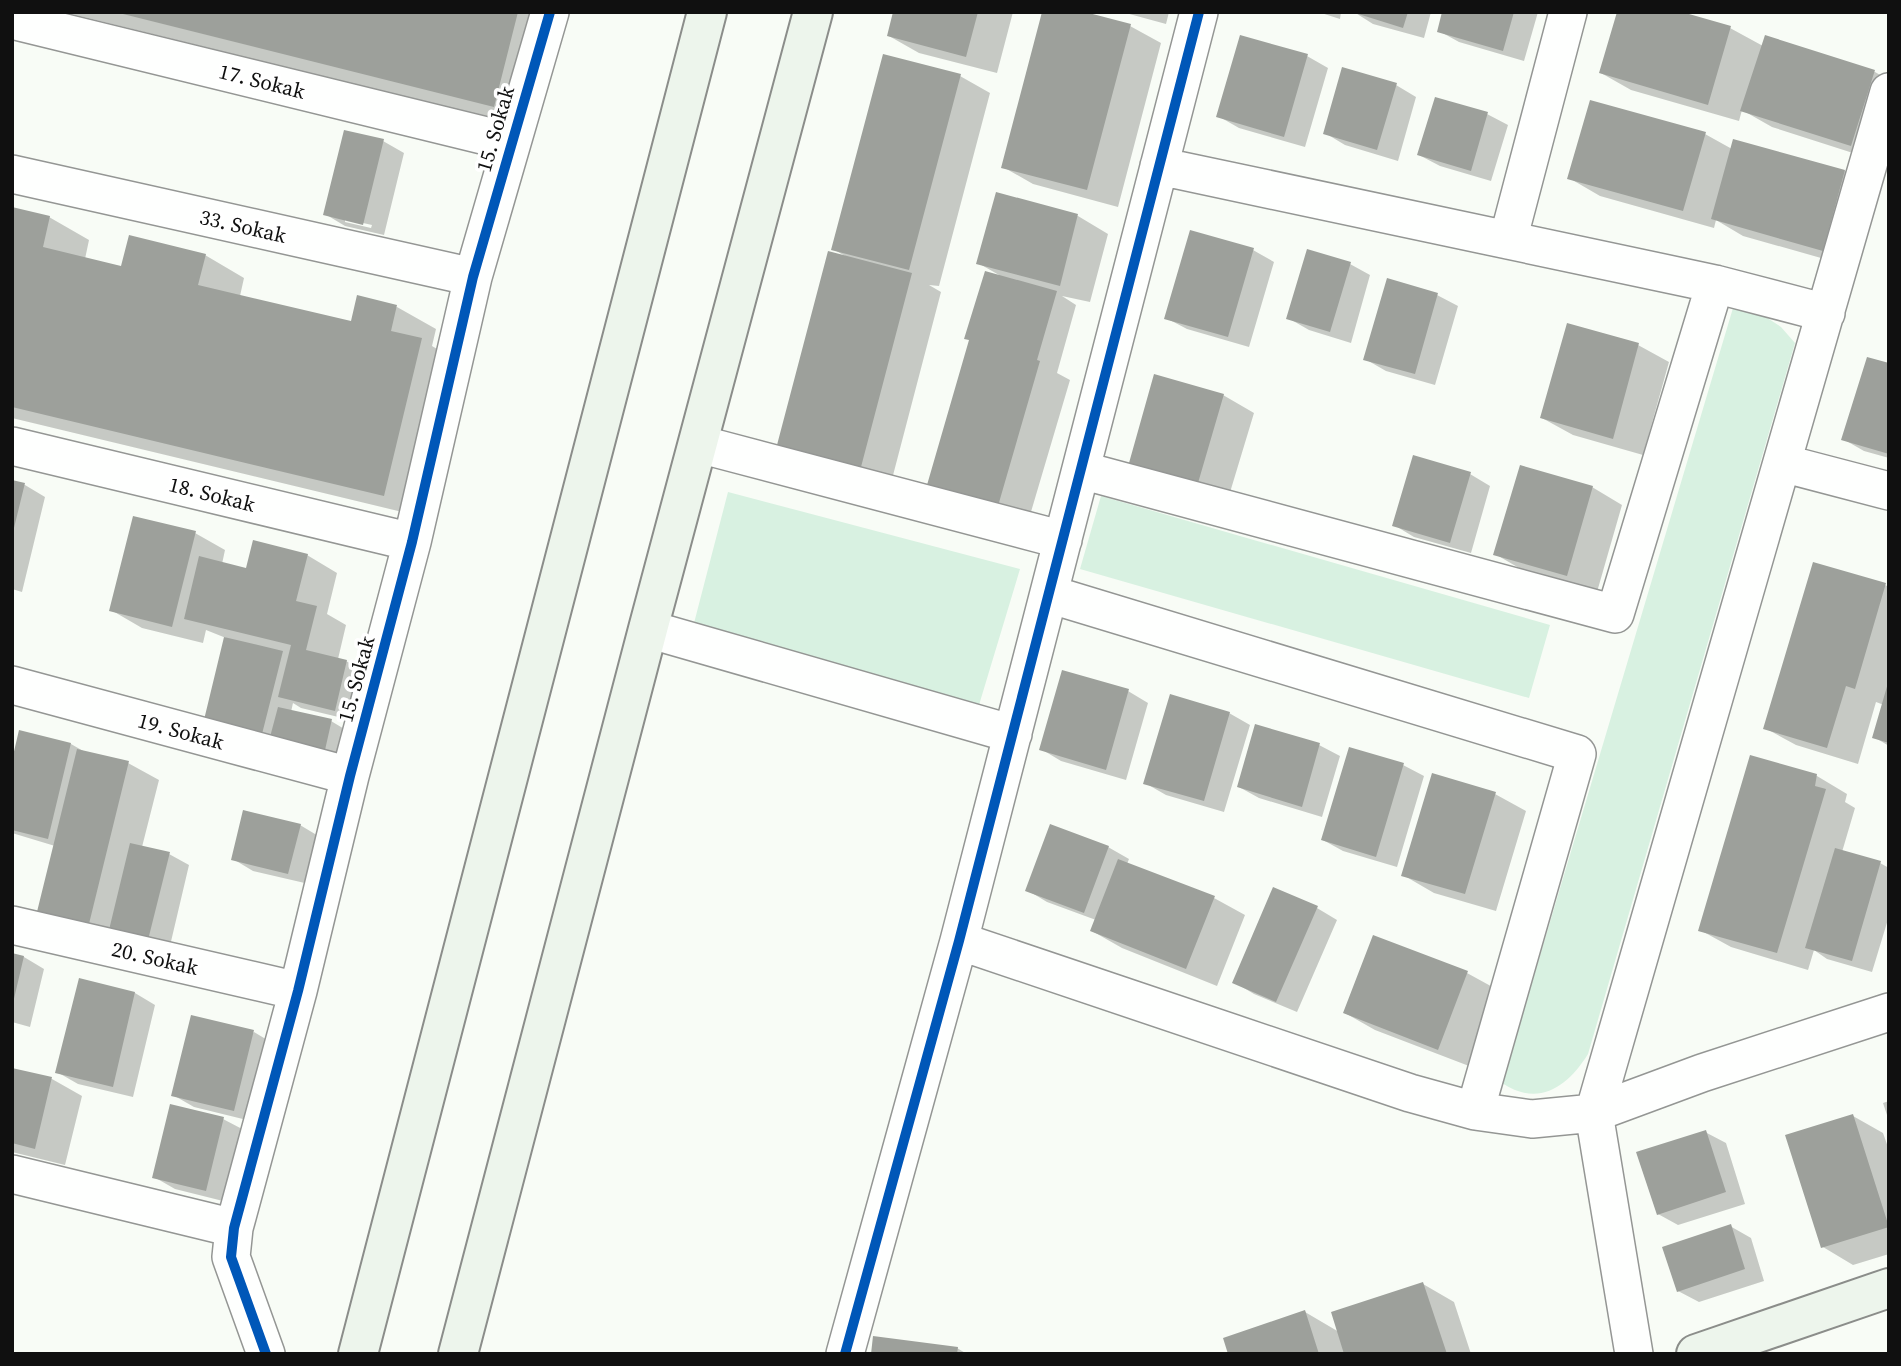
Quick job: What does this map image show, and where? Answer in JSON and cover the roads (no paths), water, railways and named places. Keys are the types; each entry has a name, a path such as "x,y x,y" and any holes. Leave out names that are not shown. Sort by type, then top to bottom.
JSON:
{"main road":[{"path":"358,1354 708,12"},
{"path":"458,1354 813,12"},
{"path":"1696,1354 1889,1288"}],"street":[{"name":"15. Sokak","path":"266,1354 231,1257 234,1228 298,991 350,776 412,542 473,277 550,12"},
{"path":"845,1354 959,942 1199,12"},
{"path":"1508,240 1568,12"},
{"name":"17. Sokak","path":"12,20 511,142"},
{"path":"1634,1354 1594,1112 1889,92"},
{"path":"1159,166 1715,284 1826,313"},
{"name":"33. Sokak","path":"12,174 473,277"},
{"path":"1081,470 1615,614 1715,284"},
{"path":"699,444 1063,540"},
{"name":"18. Sokak","path":"12,446 412,542"},
{"path":"1782,463 1889,491"},
{"path":"1049,594 1577,754 1475,1111"},
{"path":"648,629 1013,734"},
{"name":"19. Sokak","path":"12,685 350,776"},
{"name":"20. Sokak","path":"12,925 298,991"},
{"path":"959,942 1410,1093 1475,1111 1532,1119 1594,1112 1702,1073 1889,1012"},
{"path":"12,1174 234,1228"}]}
